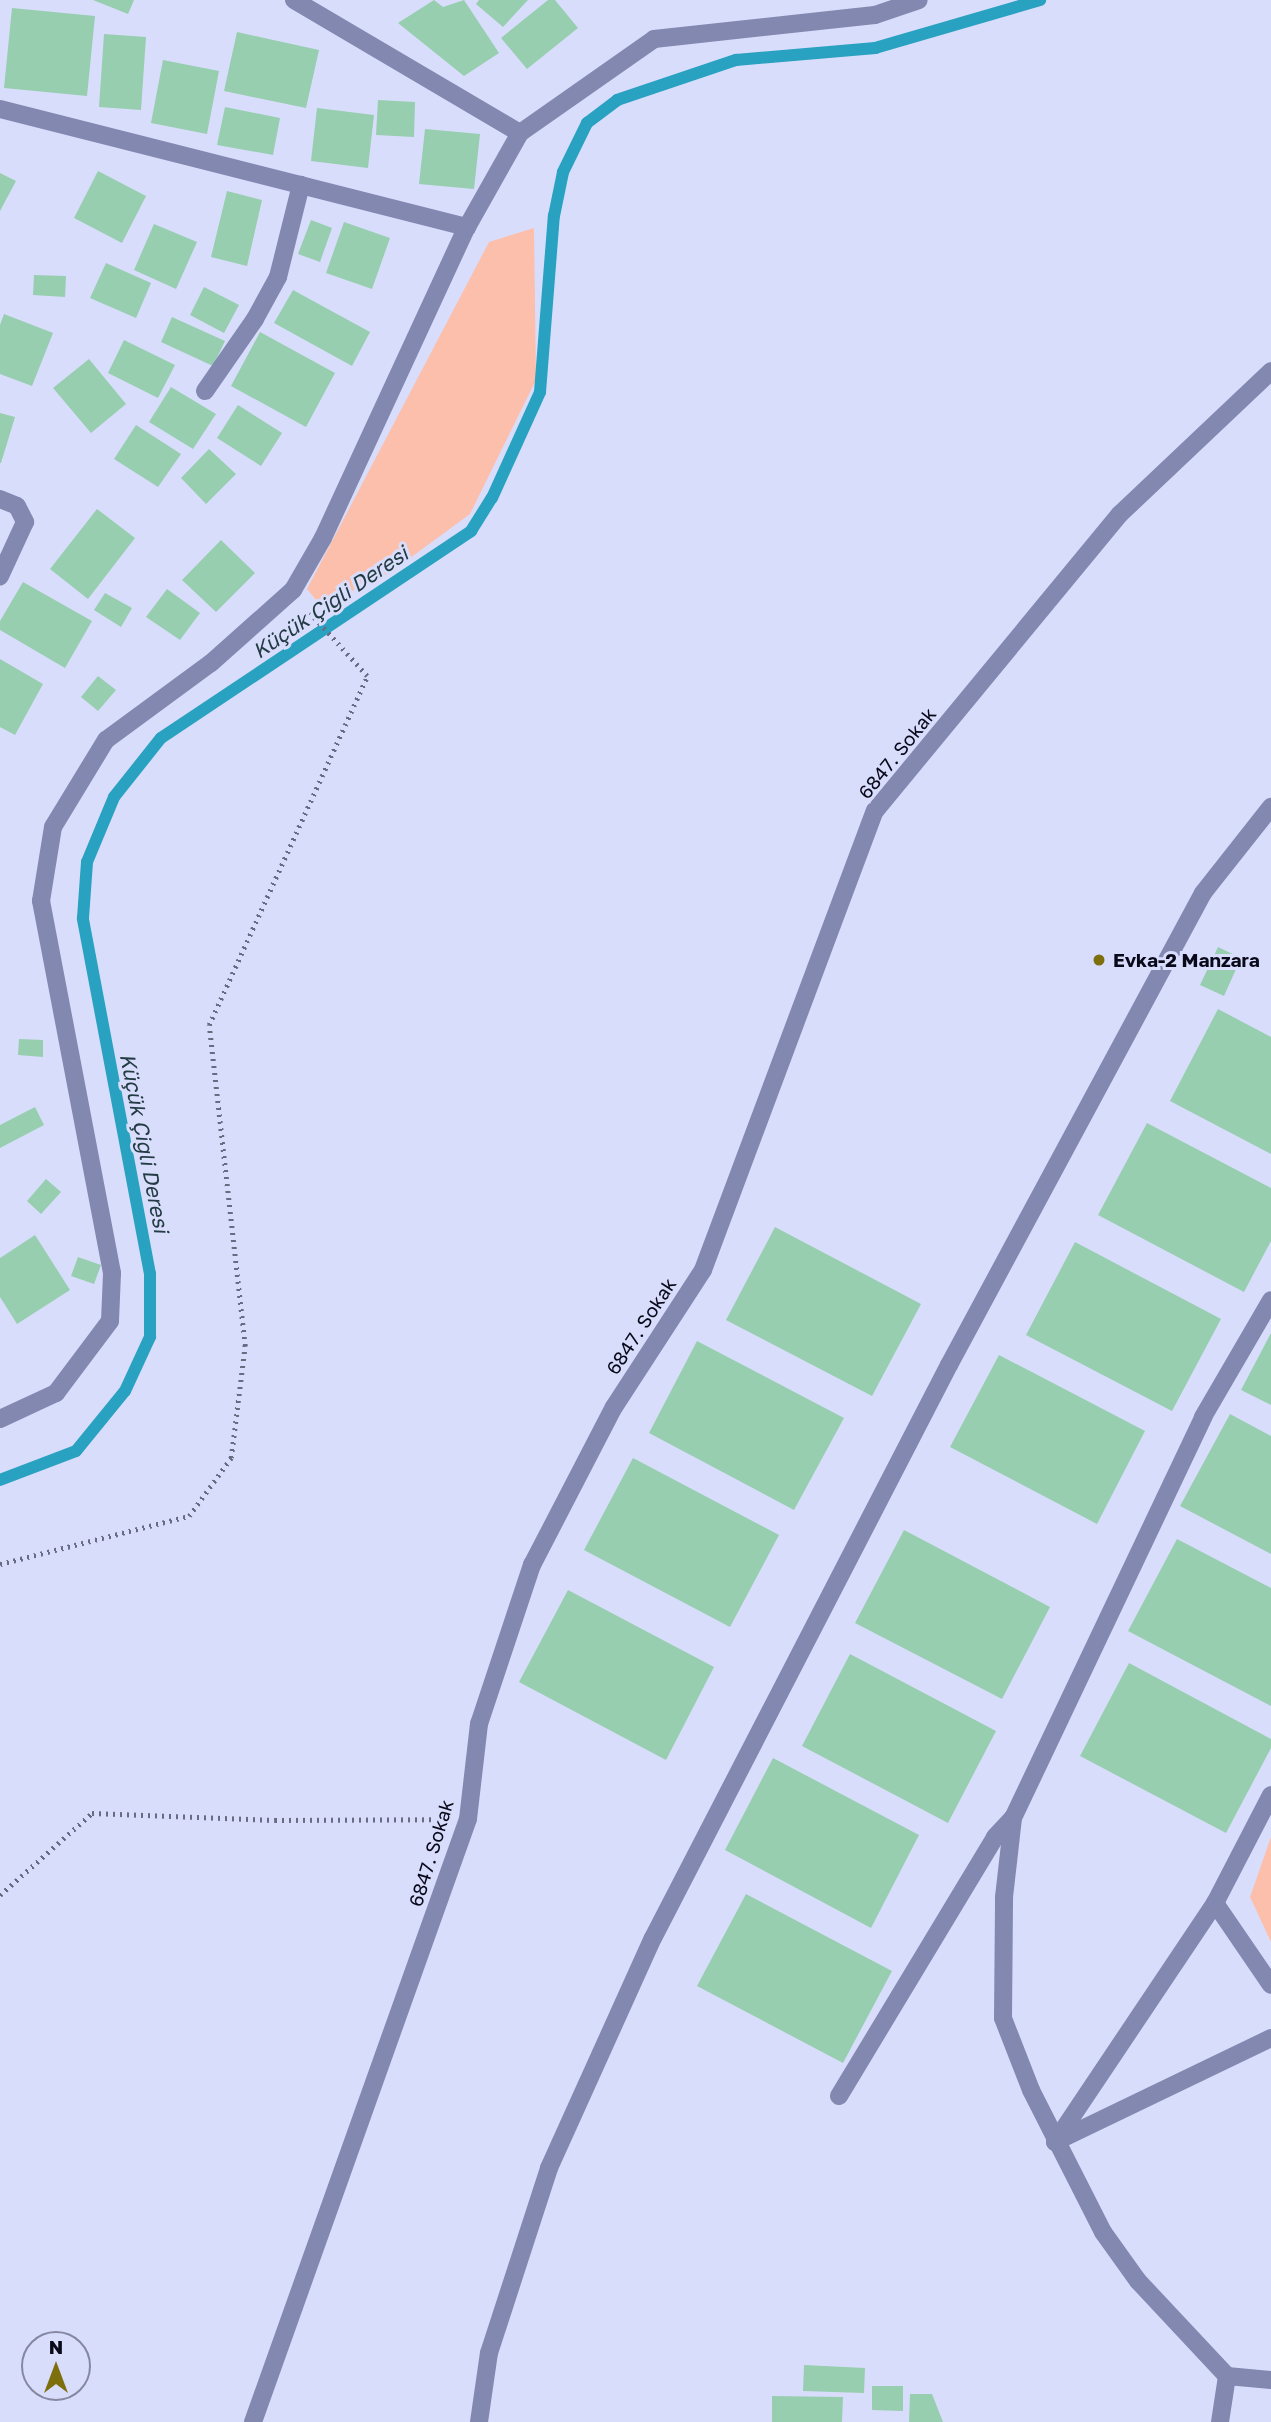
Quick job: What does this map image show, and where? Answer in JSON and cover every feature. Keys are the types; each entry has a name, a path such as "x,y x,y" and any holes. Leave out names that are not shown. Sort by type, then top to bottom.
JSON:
{"street":[{"path":"294,0 520,133"},
{"path":"0,1419 56,1394 110,1321 112,1273 41,901 53,827 106,740 211,663 293,590 323,538 467,227 520,133 654,39 875,15 919,0"},
{"path":"0,109 467,227"},
{"path":"205,391 255,319 278,277 301,185"},
{"name":"6847. Sokak","path":"253,2422 468,1819 479,1724 533,1565 614,1406 703,1270 875,811 1120,514 1271,371"},
{"path":"0,499 17,506 25,522 0,576"},
{"path":"479,2422 489,2353 549,2168 653,1938 949,1365 1197,905 1271,807"},
{"path":"839,2096 995,1837 1013,1818 1203,1417 1271,1300"},
{"path":"1055,2142 1215,1903 1271,1795"},
{"path":"1013,1818 1004,1898 1003,2018 1055,2142 1103,2232 1138,2281 1227,2376 1271,2380"},
{"path":"1215,1903 1271,1985"},
{"path":"1055,2142 1271,2038"},
{"path":"1220,2422 1227,2376"}],"path":[{"path":"0,1564 189,1516 232,1458 245,1346 209,1025 367,676 310,614"},
{"path":"0,1895 92,1812 275,1820 468,1819"}],"shaded area":[{"path":"534,228 536,380 470,514 391,572 321,606 307,589 489,242"},
{"path":"1271,1837 1271,1942 1250,1897"}],"building":[{"path":"93,0 134,0 128,14"},
{"path":"434,0 443,7 464,0 499,53 464,76 398,23"},
{"path":"479,0 528,0 503,27 476,4"},
{"path":"548,0 555,0 578,28 527,69 501,38"},
{"path":"12,8 95,16 87,96 4,88"},
{"path":"237,32 319,50 306,108 224,91"},
{"path":"104,34 146,37 141,110 99,107"},
{"path":"163,60 219,71 207,134 151,123"},
{"path":"378,100 415,102 414,137 376,135"},
{"path":"225,107 280,118 273,155 217,145"},
{"path":"317,108 374,115 368,168 311,161"},
{"path":"425,129 480,134 474,189 419,184"},
{"path":"98,171 146,196 122,243 74,218"},
{"path":"0,173 16,181 0,211"},
{"path":"227,191 262,200 247,266 211,257"},
{"path":"311,220 332,228 320,262 298,254"},
{"path":"344,222 390,238 372,289 326,273"},
{"path":"154,224 197,242 176,289 134,270"},
{"path":"106,263 151,283 136,318 90,298"},
{"path":"34,275 66,276 65,297 33,295"},
{"path":"204,287 239,305 224,333 190,315"},
{"path":"293,290 370,332 352,366 274,323"},
{"path":"4,314 53,333 32,386 0,374 0,325"},
{"path":"172,317 225,341 213,366 161,342"},
{"path":"260,332 335,373 306,427 231,386"},
{"path":"124,340 175,365 158,398 108,373"},
{"path":"89,359 126,404 91,433 53,388"},
{"path":"171,387 216,414 193,449 149,422"},
{"path":"238,405 282,433 261,466 217,438"},
{"path":"0,413 15,417 1,463 0,463"},
{"path":"136,425 181,454 158,487 114,459"},
{"path":"209,449 236,474 206,504 181,478"},
{"path":"97,509 135,538 88,599 50,569"},
{"path":"221,540 255,573 216,612 182,580"},
{"path":"23,582 92,621 65,668 0,630 0,621"},
{"path":"167,589 200,613 180,640 146,617"},
{"path":"105,593 132,608 121,627 94,610"},
{"path":"0,659 43,684 15,735 0,727"},
{"path":"98,676 116,690 98,711 81,697"},
{"path":"1218,947 1241,958 1224,996 1200,985"},
{"path":"1218,1009 1271,1037 1271,1154 1170,1101"},
{"path":"19,1039 43,1040 43,1057 18,1055"},
{"path":"35,1107 44,1125 0,1148 0,1125"},
{"path":"1147,1123 1271,1188 1271,1241 1244,1292 1098,1215"},
{"path":"46,1179 61,1192 41,1214 27,1201"},
{"path":"775,1227 921,1304 872,1396 726,1320"},
{"path":"35,1235 70,1290 17,1324 0,1297 0,1258"},
{"path":"1075,1242 1221,1319 1172,1411 1026,1335"},
{"path":"78,1257 101,1265 94,1284 71,1276"},
{"path":"1271,1333 1271,1405 1241,1390"},
{"path":"697,1341 844,1418 794,1510 649,1433"},
{"path":"999,1355 1145,1431 1097,1524 950,1447"},
{"path":"1230,1414 1271,1436 1271,1554 1180,1506"},
{"path":"633,1458 779,1535 730,1627 584,1550"},
{"path":"904,1530 1050,1607 1002,1699 855,1623"},
{"path":"1177,1539 1271,1588 1271,1706 1128,1631"},
{"path":"568,1590 714,1667 666,1760 519,1682"},
{"path":"850,1654 996,1731 948,1823 802,1746"},
{"path":"1129,1663 1271,1739 1271,1748 1226,1833 1080,1756"},
{"path":"773,1758 919,1835 871,1928 725,1850"},
{"path":"746,1894 892,1971 843,2063 697,1986"},
{"path":"804,2365 865,2368 864,2393 803,2391"},
{"path":"872,2386 903,2386 903,2411 872,2410"},
{"path":"910,2394 932,2394 943,2422 909,2422"},
{"path":"772,2396 843,2397 842,2422 772,2422"}],"waterway":[{"name":"Küçük Çiğli Deresi","path":"0,1480 76,1451 125,1391 150,1337 150,1274 83,918 87,862 114,797 161,738 471,531 492,498 540,392 554,216 563,172 587,123 617,100 736,60 875,48 1040,0"}],"place":[{"name":"Evka-2 Manzara","path":"1099,960"}]}
